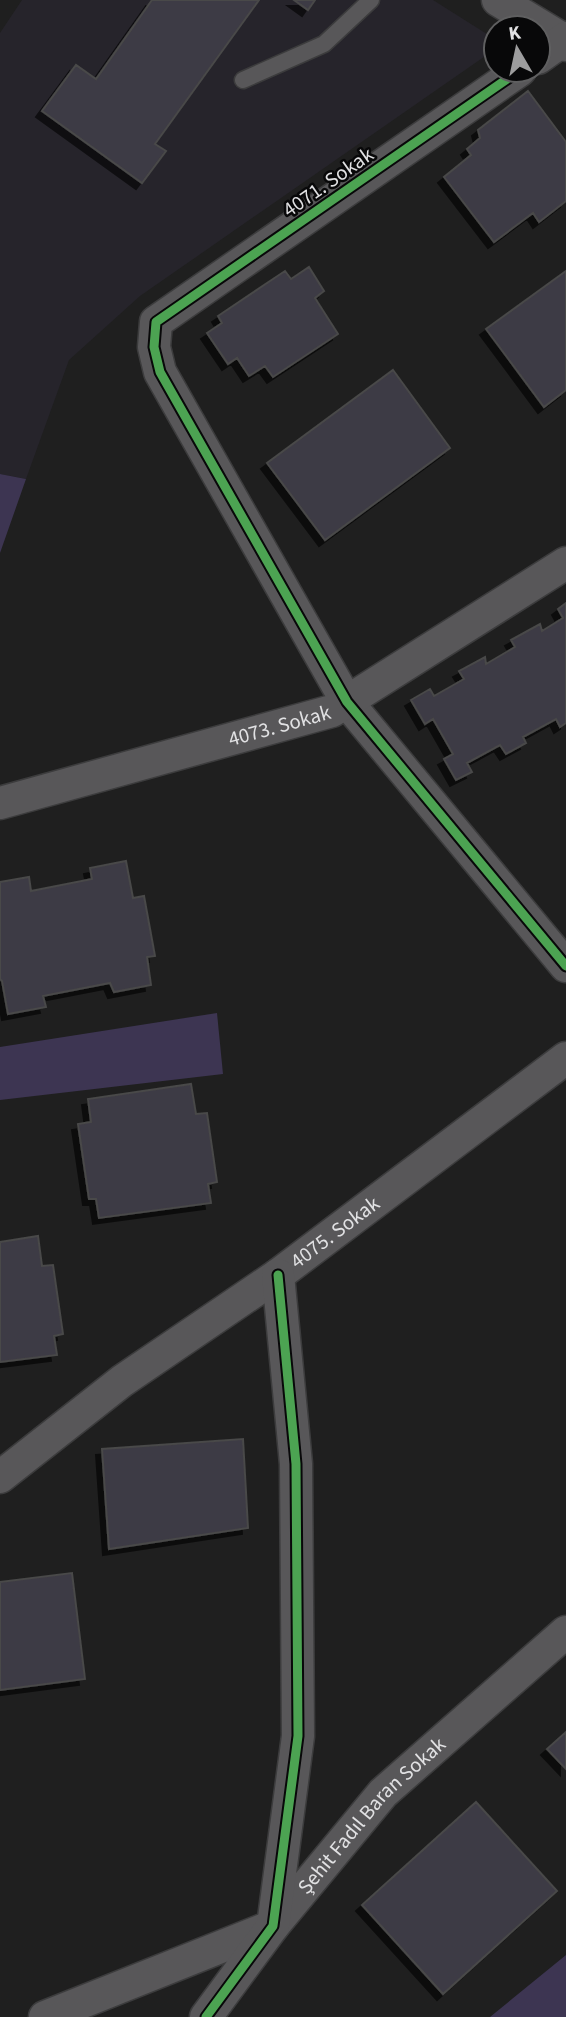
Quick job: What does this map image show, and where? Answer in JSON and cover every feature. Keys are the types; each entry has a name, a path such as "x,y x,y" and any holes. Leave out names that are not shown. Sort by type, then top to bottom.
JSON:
{"street":[{"path":"498,0 558,45"},
{"name":"4071. Sokak","path":"347,702 160,372 154,347 156,322 500,84"},
{"name":"4073. Sokak","path":"0,803 332,711 566,563"},
{"path":"347,702 566,966"},
{"name":"4075. Sokak","path":"0,1478 122,1381 278,1275 566,1058"},
{"path":"206,2017 273,1926 298,1736 296,1464 278,1275"},
{"name":"Şehit Fadıl Baran Sokak","path":"45,2017 273,1926 383,1793 566,1632"}],"lane":[{"path":"243,80 324,44 370,0"}],"shaded area":[{"path":"22,0 433,0 482,31 482,58 140,296 69,360 26,479 0,474 0,33"},
{"path":"0,474 26,479 0,553"},
{"path":"217,1013 223,1074 0,1100 0,1047"},
{"path":"566,1955 566,2017 490,2017"}],"building":[{"path":"152,0 259,0 155,144 166,151 142,183 42,111 76,65 96,79"},
{"path":"294,0 315,0 308,10"},
{"path":"528,91 566,142 566,201 539,222 533,213 494,242 444,177 471,155 467,149 480,138 478,130"},
{"path":"309,267 324,291 315,298 338,334 273,377 265,366 249,376 237,358 228,364 207,333 222,323 218,316 285,271 291,279"},
{"path":"566,271 566,390 544,407 486,329"},
{"path":"393,370 450,448 325,540 267,463"},
{"path":"566,603 566,723 560,727 556,719 523,737 526,743 506,754 500,745 467,763 472,772 456,780 444,759 453,754 433,719 425,724 411,700 430,689 434,696 464,679 459,671 485,657 486,664 515,647 511,640 540,624 542,631 563,618 558,609"},
{"path":"126,861 133,898 144,896 155,956 147,957 151,985 114,992 110,983 43,996 46,1007 8,1014 0,979 0,882 29,877 31,891 92,879 90,868"},
{"path":"191,1084 196,1114 207,1113 217,1182 208,1184 211,1203 99,1218 96,1199 89,1199 78,1124 91,1122 88,1099"},
{"path":"38,1236 42,1266 53,1265 63,1334 54,1336 57,1355 0,1362 0,1242"},
{"path":"243,1439 248,1528 109,1549 102,1449"},
{"path":"72,1573 85,1679 0,1690 0,1582"},
{"path":"566,1732 566,1769 547,1749"},
{"path":"476,1802 557,1891 443,1994 362,1905"}],"cycle path":[{"path":"500,84 156,322 154,347 160,372 347,702 566,966"},
{"path":"206,2017 273,1926 298,1736 296,1464 278,1275"}]}
